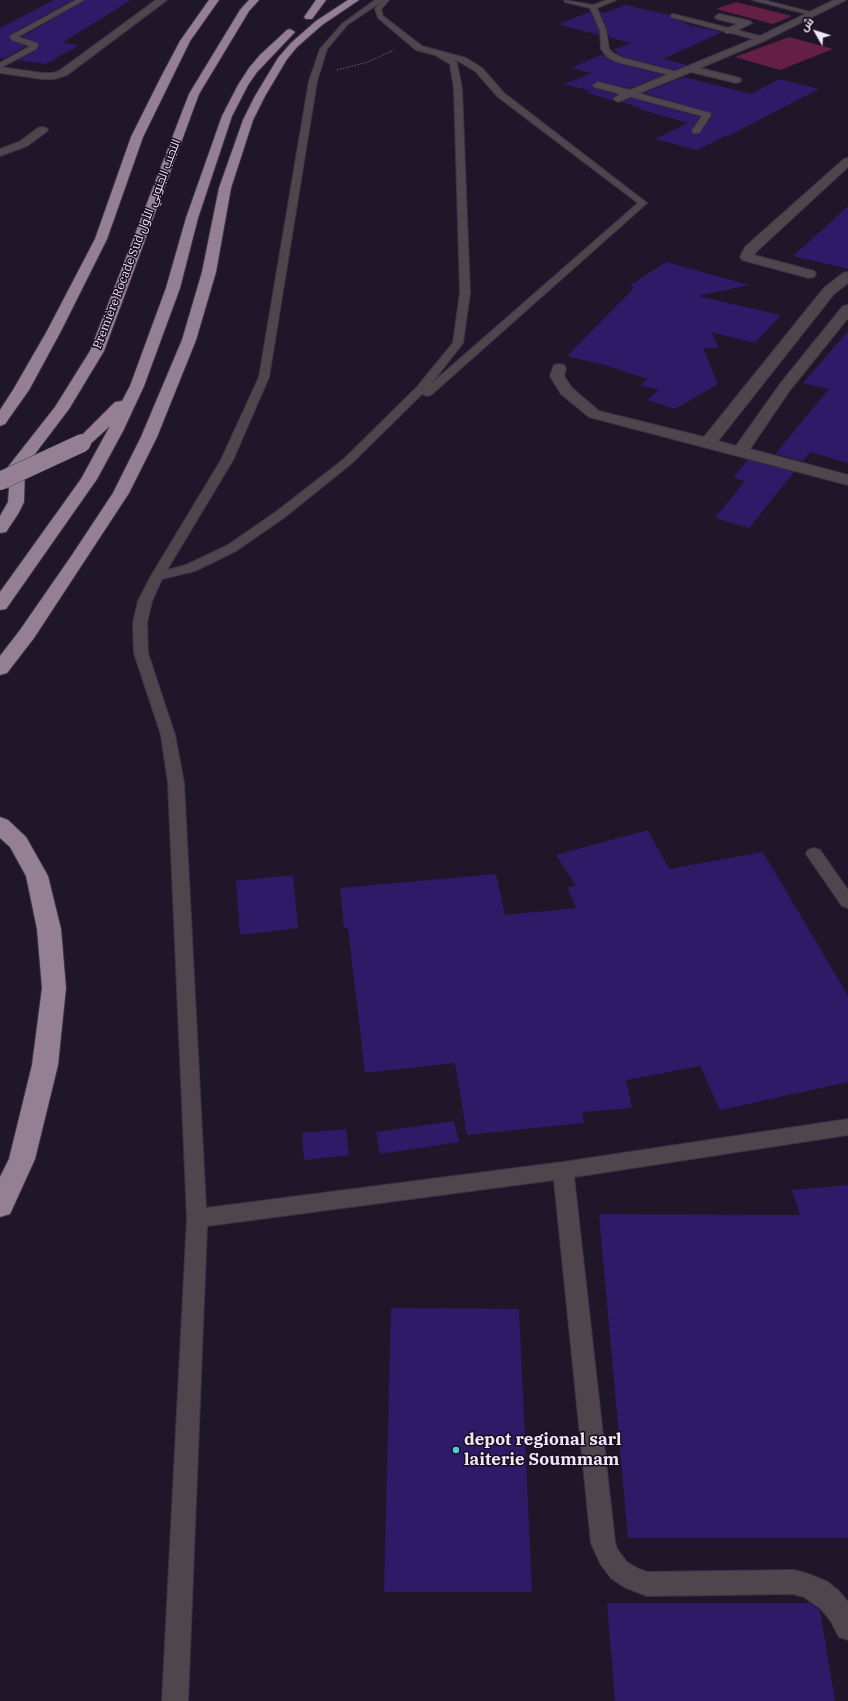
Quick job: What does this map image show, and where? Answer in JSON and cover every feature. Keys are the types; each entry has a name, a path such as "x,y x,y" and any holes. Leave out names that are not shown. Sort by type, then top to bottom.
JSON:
{"highway":[{"path":"0,421 21,390 101,239 137,137 165,79 185,41 204,12 214,0"},
{"name":"Première Rocade Sud التجنب الجنوبي الأول","path":"0,488 61,409 97,351 194,94 245,10 254,0"},
{"path":"245,10 264,0"},
{"path":"309,17 321,0"},
{"path":"0,605 89,479 137,386 173,288 192,218 227,116 234,100 253,70 278,42 332,0"},
{"path":"0,669 27,634 81,555 121,492 149,437 172,386 200,305 209,272 220,213 229,176 248,120 260,96 283,58 294,45 319,23 354,0"},
{"path":"0,481 82,443 106,421 137,386"},
{"path":"0,406 21,390"},
{"path":"0,528 10,514 18,496 17,467"},
{"path":"0,825 18,842 37,876 49,930 54,988 45,1065 22,1159 0,1205"}],"street":[{"path":"0,70 42,76 54,76 63,73 162,0"},
{"path":"618,99 761,39 811,13 841,0"},
{"path":"720,17 747,23 729,31"},
{"path":"691,69 736,80"},
{"path":"637,79 655,84"},
{"path":"598,85 631,94"},
{"path":"0,152 23,144 42,130"},
{"path":"809,274 747,257 750,250 848,161"},
{"path":"708,443 829,291 848,276"},
{"path":"740,452 785,386 848,309"},
{"path":"559,368 557,376 566,391 594,414 848,480"}],"lane":[{"path":"0,66 32,49 34,45 15,38 14,36 24,29 81,0"},
{"path":"175,1701 197,1218 176,783 168,735 141,653 140,623 144,601 157,576 227,460 264,378 313,81 324,49 344,24 379,0"},
{"path":"157,576 190,568 232,548 281,514 348,461 508,324 644,203 501,95 479,70 463,60 419,48 380,17 378,9 386,0"},
{"path":"568,1 593,7 613,0"},
{"path":"755,0 811,13"},
{"path":"593,7 603,30 605,49 610,55 620,60 678,75"},
{"path":"673,16 761,39"},
{"path":"348,461 421,389 458,343 465,294 458,90 453,63 438,53"},
{"path":"631,94 707,115 696,131"},
{"path":"814,854 848,902"},
{"path":"197,1218 564,1170 848,1127"},
{"path":"564,1170 603,1543 609,1557 619,1570 632,1579 647,1584 793,1582 806,1585 819,1591 830,1600 839,1611 848,1628"}],"path":[{"path":"313,81 334,70 368,62 399,49 419,48"}],"shaded area":[{"path":"736,2 792,16 773,24 716,9"},
{"path":"789,37 833,49 780,70 735,57"}],"building":[{"path":"54,0 73,0 9,35 12,41 26,46 4,59 0,58 0,28"},
{"path":"85,0 131,0 62,43 79,45 46,64 18,60 37,50 39,46 37,42 22,37"},
{"path":"625,5 670,15 671,18 687,23 684,24 722,32 663,59 687,65 675,70 624,57 613,50 631,43 609,37 600,12 604,13"},
{"path":"590,12 599,30 599,35 558,24"},
{"path":"603,54 606,58 617,63 663,75 630,88 598,81 592,84 594,88 617,95 612,98 612,100 587,93 591,91 564,84 592,73 571,68"},
{"path":"684,77 751,94 779,79 819,89 728,136 725,136 697,150 655,139 688,123 639,109 641,108 621,102 631,98 700,117 691,132 693,134 699,134 712,116 710,112 644,93"},
{"path":"848,206 848,269 793,256 823,229"},
{"path":"666,262 749,285 698,296 781,315 755,343 711,332 719,348 703,348 718,384 675,409 647,400 659,390 641,385 648,379 604,365 567,356 635,287 629,286"},
{"path":"848,331 848,463 810,452 803,461 775,454 829,389 803,383"},
{"path":"748,460 794,472 749,528 715,518 745,481 733,478"},
{"path":"648,830 669,869 763,852 848,996 848,1082 720,1110 700,1066 626,1080 632,1108 582,1112 584,1123 467,1135 455,1063 365,1073 348,928 344,928 340,888 496,874 505,915 576,908 567,887 576,886 556,855"},
{"path":"293,875 298,928 240,935 236,881"},
{"path":"454,1121 459,1142 380,1154 376,1132"},
{"path":"346,1129 349,1155 304,1160 302,1133"},
{"path":"848,1185 848,1538 628,1538 599,1214 800,1215 792,1190"},
{"name":"depot regional sarl laiterie Soummam","path":"391,1308 519,1309 532,1592 384,1592"},
{"path":"607,1603 810,1603 820,1610 835,1701 615,1701"}],"place":[{"name":"depot regional sarl laiterie Soummam","path":"456,1450"}]}
